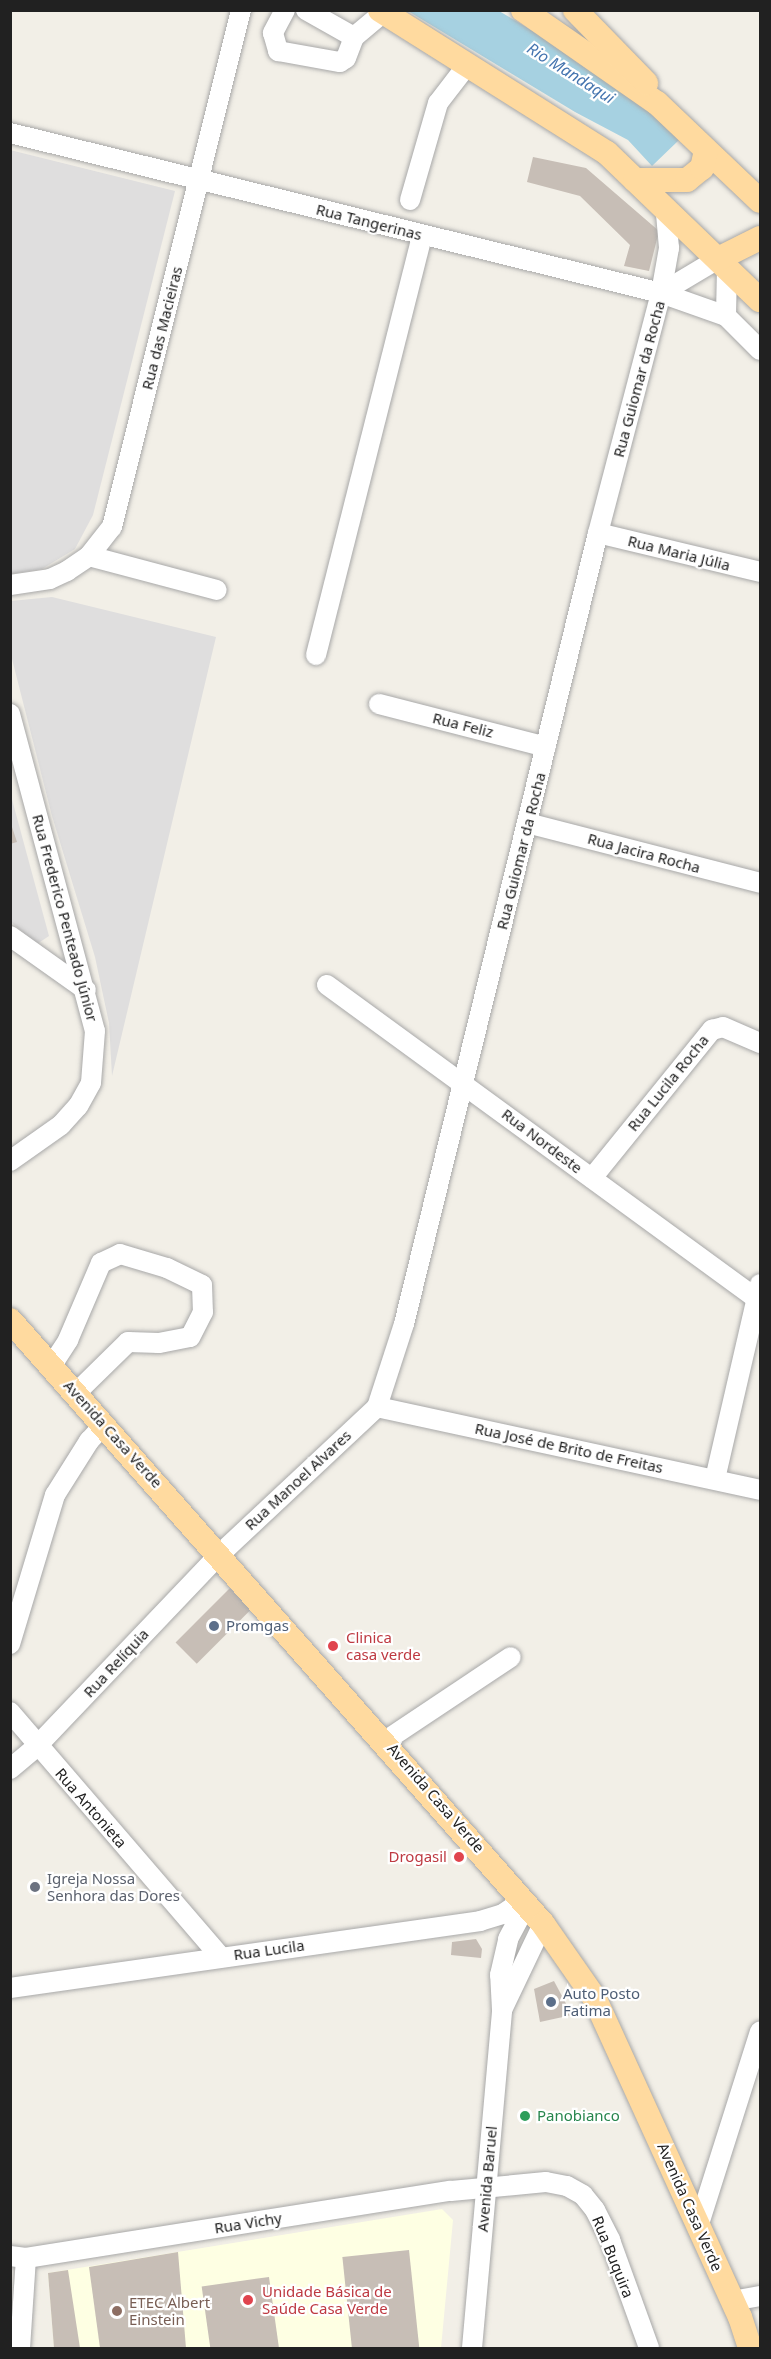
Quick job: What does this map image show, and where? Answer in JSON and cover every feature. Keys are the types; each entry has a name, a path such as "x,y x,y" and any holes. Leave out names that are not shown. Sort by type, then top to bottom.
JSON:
{"main road":[{"path":"523,10 657,104 760,201"},
{"path":"575,10 641,76 657,104"},
{"path":"382,12 607,153 760,300"},
{"path":"634,180 687,180 702,168 706,150"},
{"path":"722,264 760,238"},
{"name":"Avenida Casa Verde","path":"10,1320 385,1740 543,1924 594,1997 732,2301 750,2349"}],"street":[{"name":"Rua das Macieiras","path":"10,585 50,579 89,556 112,527 241,10"},
{"path":"285,10 273,33 278,51 340,62 346,58 354,37 382,12"},
{"path":"306,10 354,37"},
{"path":"410,200 438,103 468,64"},
{"name":"Rua Tangerinas","path":"10,133 661,294 726,316 760,350"},
{"name":"Rua Guiomar da Rocha","path":"377,1407 392,1368 598,533 661,294 669,248 666,210"},
{"path":"316,655 422,236"},
{"path":"722,264 726,316"},
{"name":"Rua Guiomar da Rocha","path":"661,294 722,264"},
{"name":"Rua Maria Júlia","path":"598,533 760,572"},
{"path":"89,556 217,590"},
{"name":"Rua Feliz","path":"379,704 546,747"},
{"name":"Rua Frederico Penteado Júnior","path":"10,714 87,990 95,1031 91,1083 61,1125 10,1161"},
{"name":"Rua Jacira Rocha","path":"527,823 760,883"},
{"path":"10,936 87,990"},
{"name":"Rua Nordeste","path":"327,985 592,1178 759,1291"},
{"name":"Rua Lucila Rocha","path":"592,1178 715,1028 760,1043"},
{"path":"52,1365 68,1340 101,1263 120,1254 167,1268 202,1285 203,1312 190,1337 159,1343 128,1342 76,1393"},
{"path":"715,1479 759,1291"},
{"name":"Rua José de Brito de Freitas","path":"377,1407 760,1490"},
{"name":"Rua Manoel Alvares","path":"220,1554 377,1407"},
{"path":"10,1644 55,1495 89,1441 104,1425"},
{"name":"Rua Relíquia","path":"10,1769 37,1746 220,1554"},
{"path":"385,1740 511,1657"},
{"name":"Rua Antonieta","path":"10,1712 221,1957"},
{"name":"Rua Lucila","path":"10,1988 480,1921 503,1914 525,1902"},
{"name":"Avenida Baruel","path":"472,2349 502,2010 502,1961 525,1902"},
{"name":"Avenida Baruel","path":"502,2010 543,1924"},
{"path":"698,2227 752,2090 760,2032"},
{"name":"Rua Buquira","path":"486,2187 546,2182 567,2186 583,2195 610,2240 649,2349"},
{"name":"Rua Vichy","path":"18,2257 486,2187"},
{"path":"18,2257 20,2349"},
{"path":"732,2301 760,2296"}],"shaded area":[{"path":"10,150 175,191 93,515 75,549 42,569 11,574"},
{"path":"52,597 216,637 112,1076 109,1023 95,957 52,816 11,655 11,601"},
{"path":"10,792 49,936 37,944 11,922"},
{"path":"442,2209 453,2220 441,2348 54,2348 48,2273"}],"water":[{"name":"Rio Mandaqui","path":"408,11 499,11 561,48 647,110 679,140 652,166 628,140 575,112"}],"building":[{"path":"533,157 586,168 659,231 649,271 624,266 630,245 580,196 527,182"},
{"path":"10,821 17,842 10,844"},
{"name":"Promgas","path":"230,1588 251,1609 197,1664 176,1642"},
{"path":"476,1939 482,1949 481,1958 451,1955 452,1942"},
{"name":"Auto Posto Fatima","path":"554,1981 572,2015 540,2022 534,1989"},
{"path":"409,2250 419,2348 352,2348 342,2257"},
{"name":"ETEC Albert Einstein","path":"178,2252 186,2348 100,2348 89,2267"},
{"path":"68,2270 80,2348 54,2348 48,2273"},
{"path":"269,2277 279,2347 210,2348 202,2286"}],"place":[{"name":"Promgas","path":"214,1626"},
{"name":"Clinica casa verde","path":"333,1646"},
{"name":"Drogasil","path":"459,1857"},
{"name":"Igreja Nossa Senhora das Dores","path":"35,1887"},
{"name":"Auto Posto Fatima","path":"551,2002"},
{"name":"Panobianco","path":"525,2116"},
{"name":"Unidade Básica de Saúde Casa Verde","path":"248,2300"},
{"name":"ETEC Albert Einstein","path":"117,2311"}]}
